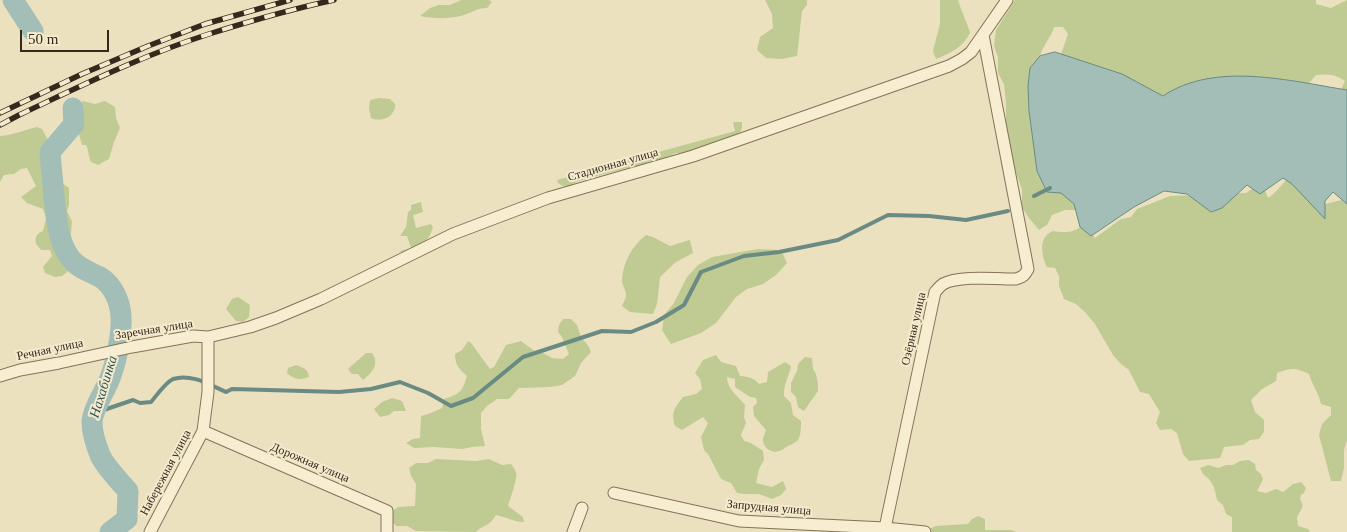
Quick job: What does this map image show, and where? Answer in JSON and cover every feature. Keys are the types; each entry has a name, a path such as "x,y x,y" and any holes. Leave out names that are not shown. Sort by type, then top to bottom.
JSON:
{"street":[{"name":"Стадионная улица","path":"208,337 250,327 276,318 343,288 453,234 548,198 693,156 948,66 962,60 971,52 1007,0"},
{"name":"Озёрная улица","path":"885,528 935,292 939,286 953,280 973,278 1016,279 1026,274 1028,269 983,35"},
{"name":"Заречная улица","path":"105,352 193,336 208,337"},
{"name":"Набережная улица","path":"150,532 203,431 208,392 208,337"},
{"name":"Речная улица","path":"0,374 105,352"},
{"name":"Дорожная улица","path":"203,431 387,511 387,532"},
{"name":"Запрудная улица","path":"614,493 739,521 885,528 925,532"},
{"path":"573,532 582,508"}],"green space":[{"path":"461,0 489,0 492,2 487,8 478,9 459,16 431,18 420,16 430,8 439,5 450,5"},
{"path":"765,0 807,0 807,5 802,11 797,56 782,59 766,58 757,50 760,37 773,28 772,14"},
{"path":"940,0 958,0 970,33 956,49 936,59 933,51 940,24"},
{"path":"1015,0 1316,0 1316,4 1331,8 1347,0 1347,108 1338,96 1345,81 1328,75 1316,75 1305,88 1177,102 1060,57 1068,34 1063,27 1054,27 1041,52 1037,76 1079,210 1065,210 1052,215 1047,225 1039,230 1022,207 1022,189 1016,173 1006,128 1004,84 998,73 998,57 994,46 996,30"},
{"path":"379,98 390,99 395,104 395,109 391,115 380,120 371,118 369,109 370,100"},
{"path":"83,101 95,104 105,101 115,107 116,118 120,128 109,159 98,165 91,162 86,145 82,145 73,113"},
{"path":"733,122 742,122 741,131 710,146 699,147 685,153 676,153 656,162 649,161 643,166 631,167 578,181 570,186 563,186 558,183 557,180 735,131"},
{"path":"37,127 42,129 60,160 57,165 61,182 69,188 67,211 72,221 71,235 68,243 70,251 69,264 68,271 62,276 55,277 45,273 43,267 52,256 50,250 41,250 36,244 36,236 43,231 46,218 43,209 27,203 21,197 36,186 27,168 21,169 14,174 4,175 0,182 0,136"},
{"path":"1288,178 1321,205 1347,200 1347,440 1344,450 1344,468 1341,481 1331,481 1319,435 1322,424 1331,415 1331,407 1321,404 1309,374 1296,369 1277,373 1276,381 1262,389 1251,400 1255,412 1264,420 1264,432 1259,439 1250,440 1243,445 1224,447 1220,458 1189,461 1183,454 1177,433 1171,429 1160,430 1156,423 1160,412 1149,394 1140,392 1129,370 1113,355 1095,324 1076,304 1064,299 1059,286 1059,276 1055,268 1047,267 1043,256 1042,247 1044,239 1053,231 1069,232 1082,226 1087,226 1095,238 1121,219 1131,217 1137,209 1170,196 1246,193 1256,186 1264,188 1268,198"},
{"path":"421,202 423,212 413,215 416,228 431,224 433,227 431,233 422,244 402,253 400,251 411,248 407,236 400,236 406,227 408,212 411,210 411,205"},
{"path":"646,235 670,246 690,240 693,253 676,262 660,277 657,304 653,314 630,312 622,306 626,295 622,280 626,261 636,244"},
{"path":"758,249 781,250 787,263 776,275 763,284 747,289 736,297 716,323 701,333 671,344 662,330 664,315 674,303 687,277 698,265 712,257"},
{"path":"238,297 250,305 249,317 243,322 236,321 226,309 232,299"},
{"path":"563,319 571,319 577,325 581,337 591,352 581,363 575,376 562,385 519,388 509,399 497,399 487,406 481,413 481,429 485,446 462,449 414,448 406,443 420,438 421,416 442,408 444,399 454,396 464,386 467,376 458,366 455,354 462,350 468,341 490,369 494,367 506,345 521,341 536,352 543,353 552,358 563,359 569,354 558,332 559,325"},
{"path":"366,353 372,353 375,365 363,380 358,374 352,374 348,369"},
{"path":"716,355 721,362 736,366 740,376 751,378 759,384 767,382 768,372 785,362 791,366 785,385 784,396 791,403 793,415 801,421 800,434 798,440 781,451 776,452 770,451 764,444 763,438 766,430 754,416 753,407 757,403 756,398 750,397 735,387 735,379 727,377 731,389 745,405 744,417 746,423 741,435 744,441 763,451 764,460 759,469 756,483 772,487 783,481 786,489 781,495 772,499 759,494 737,493 731,483 721,479 704,450 701,437 708,423 703,417 682,430 675,426 673,414 680,401 683,397 696,394 702,389 700,379 695,373 703,360"},
{"path":"805,357 812,358 818,391 804,411 798,407 796,397 791,392 791,383 798,364"},
{"path":"296,365 305,369 309,377 298,379 287,373 288,368"},
{"path":"392,398 402,401 406,411 394,411 389,415 380,417 374,409 382,402"},
{"path":"436,459 476,461 489,459 502,465 511,464 516,471 516,475 508,506 523,517 524,522 496,515 491,522 476,532 416,531 407,526 396,526 392,521 391,512 398,507 415,506 416,484 409,468 416,463 428,463"},
{"path":"1249,460 1255,464 1256,470 1263,479 1257,491 1266,493 1276,489 1283,492 1293,484 1301,482 1306,488 1300,499 1302,507 1297,518 1298,526 1308,529 1310,532 1232,532 1232,517 1226,514 1223,505 1217,500 1214,487 1200,468 1208,465 1219,468"},
{"path":"978,516 985,519 985,530 1012,530 1016,532 922,532 936,526 968,524"}],"water":[{"path":"1055,52 1122,74 1163,96 1183,85 1229,76 1253,76 1347,90 1347,204 1333,192 1325,201 1325,219 1292,184 1283,178 1260,194 1247,185 1222,208 1211,212 1187,194 1164,191 1134,207 1091,236 1080,227 1074,204 1061,193 1047,192 1037,171 1029,111 1028,86 1030,68 1040,56"}],"waterway":[{"name":"Нахабинка","path":"13,0 33,31"},
{"name":"Нахабинка","path":"73,108 74,124 50,152 58,230 66,252 71,259 84,270 100,277 109,284 117,299 121,316 114,368 96,407 92,422 94,438 102,459 128,491 127,519 110,532"},
{"path":"1034,196 1050,188"},
{"path":"95,413 133,400 140,403 151,402 167,383 173,379 180,378 200,381 226,392 232,389 339,392 371,389 400,382 428,393 451,406 473,398 523,357 602,331 631,332 656,322 684,305 701,272 744,256 779,252 838,240 888,215 929,216 966,220 1008,211"}],"railway":[{"path":"0,113 82,74 148,46 205,24 290,0"},
{"path":"0,125 112,72 184,42 255,20 334,0"}]}
